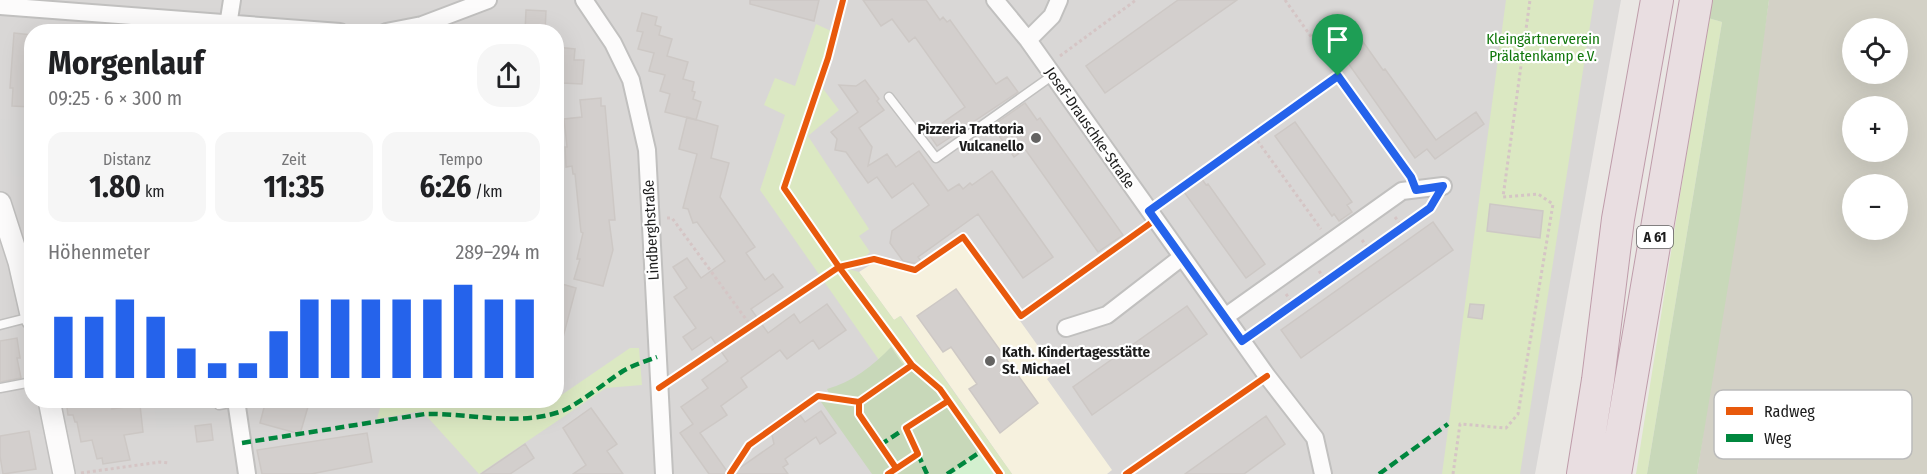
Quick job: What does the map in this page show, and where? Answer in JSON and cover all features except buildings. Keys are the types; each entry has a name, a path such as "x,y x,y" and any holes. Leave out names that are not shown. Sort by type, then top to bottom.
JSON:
{"highway":[{"name":"A 61","path":"1583,474 1598,380 1618,219 1658,0"},
{"name":"A 61","path":"1615,474 1696,0"}],"street":[{"path":"229,24 232,0"},
{"path":"425,24 488,0"},
{"name":"Lindberghstraße","path":"584,0 613,43 631,80 647,150 664,474"},
{"name":"Josef-Drauschke-Straße","path":"995,0 1028,40 1242,341 1315,438 1323,474"},
{"path":"1028,40 1052,16 1059,0"},
{"path":"0,6 187,24"},
{"path":"1225,317 1402,191 1443,186"},
{"path":"0,202 6,237 24,295"},
{"path":"1066,328 1107,315 1182,257"},
{"path":"51,408 64,474"},
{"path":"237,408 247,474"}],"lane":[{"path":"889,97 936,158 1049,70"},
{"path":"0,325 24,320"},
{"path":"0,388 24,384"}],"path":[{"path":"1049,70 1136,0"},
{"path":"1285,0 1411,177 1416,190"},
{"path":"1453,474 1460,424 1506,428 1518,414 1553,204 1538,194 1503,197 1530,0"},
{"path":"1149,211 1338,76"},
{"path":"1254,136 1331,242"},
{"path":"1242,341 1430,208 1443,186"},
{"path":"650,219 672,218 751,326"},
{"path":"74,474 160,462 169,463"}],"shaded area":[{"path":"0,0 1621,0 1535,474 0,474"},
{"path":"1769,0 1927,0 1927,474 1697,474"},
{"path":"0,119 24,121 24,177 13,176 0,140"},
{"name":"Kath. Kindertagesstätte St. Michael","path":"962,240 1056,371 1047,379 1112,470 1107,474 1012,474 901,316 894,320 859,272 873,263 915,272"},
{"path":"155,408 219,408 221,420 157,429"}],"green space":[{"name":"Kleingärtnerverein Prälatenkamp e.V.","path":"1506,0 1594,0 1520,474 1442,474"},
{"path":"1711,0 1769,0 1741,208 1697,474 1647,474 1722,22 1708,18"},
{"path":"1708,18 1722,22 1647,474 1636,474"},
{"path":"816,24 831,31 818,82 839,110 808,136 869,229 859,236 870,252 865,257 837,266 859,272 894,320 900,316 1012,474 995,474 936,392 902,363 891,347 879,360 760,190 785,115 764,105 775,78 795,86"},
{"path":"891,347 902,363 936,392 979,452 949,474 872,474 821,402 830,395 827,389 862,372"},
{"path":"630,348 639,348 642,385 606,388 479,474 422,411 377,419 380,408 564,408 564,393"},
{"path":"979,452 995,474 949,474"}],"marked path":[{"path":"242,443 425,414 511,419 545,416 569,408 623,371 657,357"},
{"path":"1379,474 1448,424"},
{"path":"880,445 906,428"},
{"path":"947,474 983,450"},
{"path":"918,454 927,474"}],"cycle path":[{"path":"843,0 828,58 784,188 912,365 940,389 1000,474"},
{"path":"659,388 839,267 874,259 915,270 963,237 1021,316 1155,220"},
{"path":"730,474 749,445 818,396 859,402 912,365"},
{"path":"1126,474 1267,376"},
{"path":"888,474 918,454 906,428 948,401"},
{"path":"859,402 859,414 896,468"}],"place":[{"name":"Pizzeria Trattoria Vulcanello","path":"1036,138"},
{"name":"Kath. Kindertagesstätte St. Michael","path":"990,361"}],"route":[{"path":"1338,76 1411,177 1416,190 1443,186 1430,208 1242,341 1149,211 1338,76"}]}
